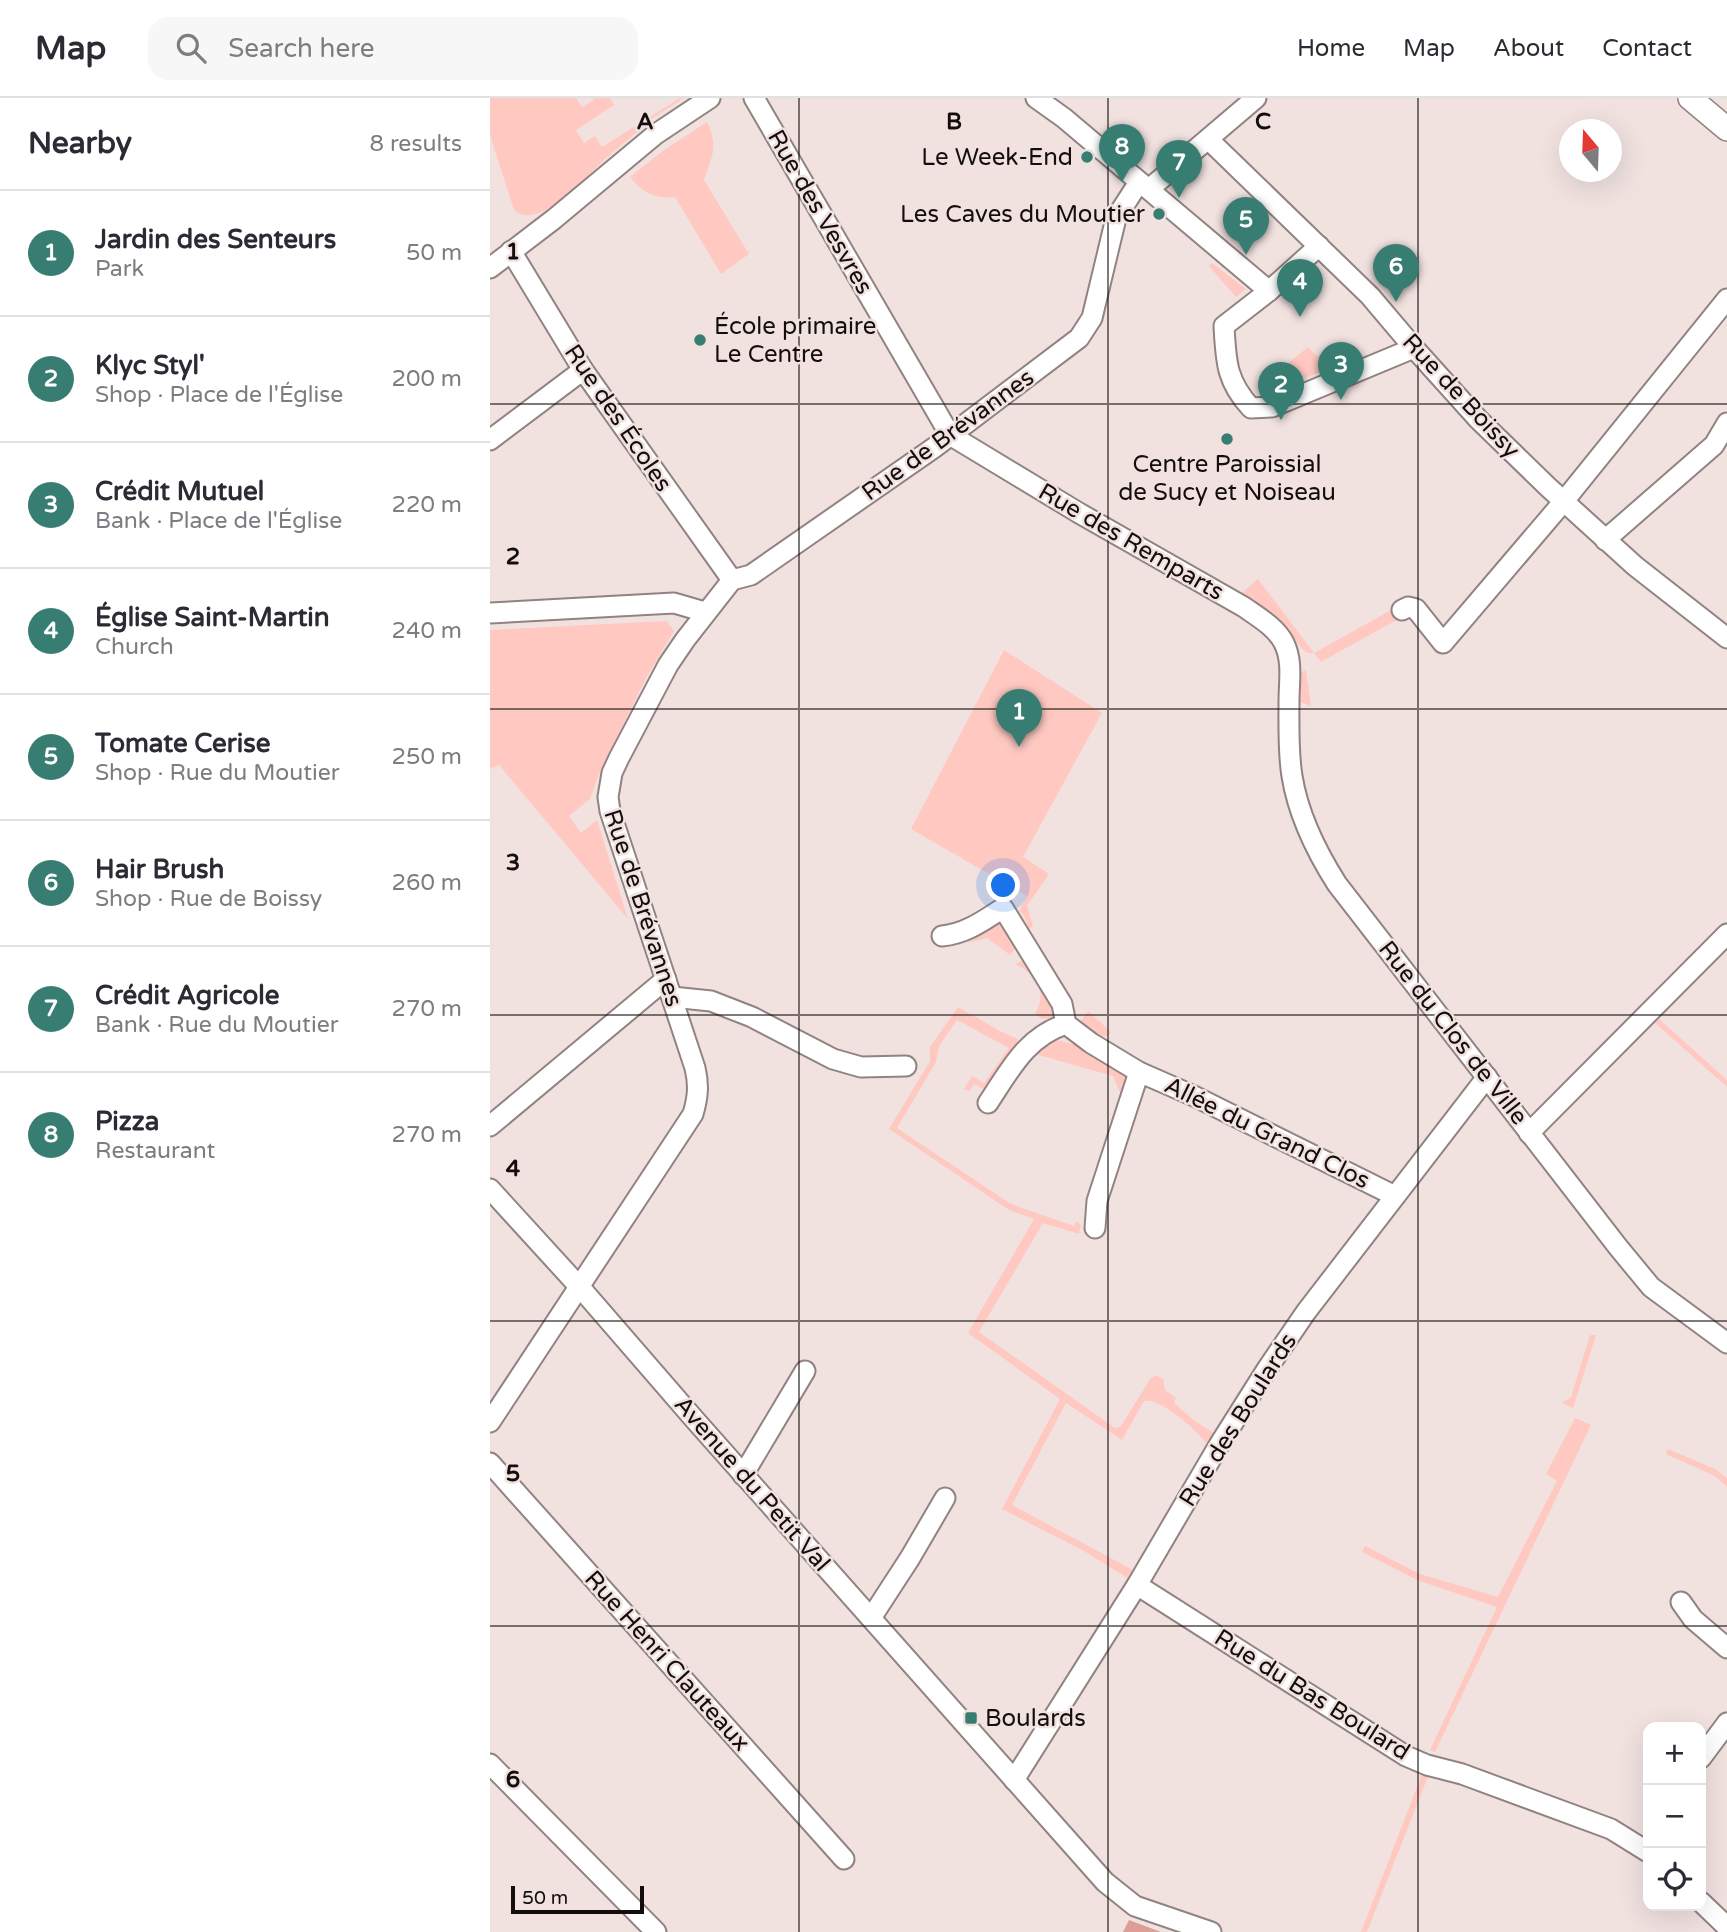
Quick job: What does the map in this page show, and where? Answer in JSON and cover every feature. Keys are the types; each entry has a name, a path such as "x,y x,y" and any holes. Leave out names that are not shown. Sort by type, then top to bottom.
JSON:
{"street":[{"path":"490,268 656,134 710,98"},
{"name":"Rue des Vesvres","path":"754,98 950,435"},
{"path":"1036,98 1269,291"},
{"name":"Rue de Brévannes","path":"490,1422 693,1114 698,1090 697,1079 608,797 612,773 662,676 705,612 732,580 751,575 884,483 1079,338 1092,318 1116,218 1144,186 1209,140 1256,98"},
{"path":"1690,98 1727,129"},
{"name":"Rue de Boissy","path":"1209,140 1370,296 1478,419 1605,540 1727,638"},
{"path":"1319,246 1269,291 1224,326 1226,359 1236,392 1251,408 1272,407 1413,348"},
{"name":"Rue des Écoles","path":"511,251 583,370 732,580"},
{"path":"1402,610 1408,607 1416,609 1443,643 1564,501 1727,299"},
{"path":"490,440 583,370"},
{"path":"1605,540 1714,445 1727,423"},
{"name":"Rue des Remparts","path":"950,435 1079,513 1244,607 1269,625 1284,643 1290,667"},
{"path":"490,613 674,603 705,612"},
{"name":"Rue du Clos de Ville","path":"1290,667 1292,776 1304,818 1319,855 1337,884 1651,1287 1727,1343"},
{"path":"942,936 955,935 975,926 1003,908 1062,1004 1066,1024 1049,1030 1027,1047 988,1103"},
{"path":"1529,1133 1727,934"},
{"path":"490,1126 669,988 752,1017 833,1059 861,1068 906,1066"},
{"name":"Allée du Grand Clos","path":"1066,1024 1091,1043 1139,1072 1194,1096 1395,1196"},
{"name":"Allée du Grand Clos","path":"1095,1228 1097,1201 1139,1072"},
{"name":"Rue des Boulards","path":"1014,1780 1137,1585 1267,1369 1306,1312 1487,1077"},
{"name":"Avenue du Petit Val","path":"490,1189 1105,1882 1135,1906 1211,1932"},
{"path":"743,1475 805,1371"},
{"name":"Rue Henri Clauteaux","path":"490,1463 844,1859"},
{"path":"871,1618 945,1497"},
{"name":"Rue du Bas Boulard","path":"1137,1585 1406,1756 1427,1765 1462,1773 1611,1829 1643,1845"},
{"path":"1681,1602 1693,1619 1727,1648"},
{"path":"1706,1751 1727,1723"},
{"path":"490,1764 656,1932"},
{"path":"1706,1907 1727,1927"}],"shaded area":[{"path":"490,98 576,98 582,107 594,100 593,98 610,98 614,105 576,130 584,143 595,136 602,147 684,98 639,127 640,130 563,199 537,214 524,215 514,210 490,135"},
{"path":"707,122 713,145 712,158 704,180 749,254 721,274 675,197 650,194 630,177 664,150"},
{"path":"1212,263 1246,289 1236,297 1209,266"},
{"path":"1332,344 1344,359 1326,367 1326,370 1296,381 1284,371 1287,364 1308,347 1317,357"},
{"path":"1258,579 1314,653 1303,650 1283,623 1241,594"},
{"path":"1391,610 1402,617 1321,662 1314,653"},
{"path":"667,621 674,631 646,678 599,774 590,799 569,816 581,833 597,820 628,919 499,765 490,769 490,630"},
{"path":"1004,650 1102,713 1023,857 1049,874 1027,906 1033,926 1029,929 1019,911 1027,896 911,829"},
{"path":"1306,670 1311,706 1300,702 1301,672"},
{"path":"1000,923 1004,924 1007,929 1005,932 1019,945 1010,955 987,938 967,943"},
{"path":"1027,959 1057,1007 1054,1018 1042,1019 1035,1014 1040,998 1038,984 1029,973 1015,964"},
{"path":"958,1007 1018,1039 1018,1048 1012,1050 984,1089 974,1084 970,1091 964,1089 972,1076 984,1083 1009,1048 957,1020 939,1046 936,1062 897,1128 1011,1204 1074,1226 1076,1221 1081,1225 1079,1234 1043,1223 979,1332 1115,1428 1121,1426 1150,1379 1156,1375 1163,1379 1165,1390 1176,1398 1174,1403 1196,1422 1216,1434 1209,1447 1189,1425 1170,1410 1151,1401 1144,1401 1122,1440 1066,1403 1012,1505 1133,1570 1129,1579 1084,1551 1002,1509 1060,1399 968,1333 1034,1219 1009,1210 889,1129 930,1061 930,1047"},
{"path":"1088,1011 1111,1032 1108,1036 1100,1036 1088,1027 1084,1030 1079,1023"},
{"path":"1659,1019 1727,1080 1727,1087 1655,1023"},
{"path":"1046,1040 1058,1040 1080,1047 1129,1077 1115,1117 1113,1116 1121,1095 1113,1076 1028,1052"},
{"path":"1590,1335 1596,1335 1573,1408 1562,1403 1571,1397"},
{"path":"1575,1418 1591,1425 1435,1752 1430,1750 1497,1607 1417,1580 1362,1552 1365,1546 1420,1574 1498,1597 1557,1481 1546,1474"},
{"path":"1668,1449 1715,1469 1727,1478 1727,1487 1715,1476 1666,1454"},
{"path":"1422,1774 1429,1774 1367,1932 1361,1932"},
{"path":"1129,1920 1161,1932 1123,1932"}],"place":[{"name":"Le Week-End","path":"1087,157"},
{"name":"Pizza","path":"1122,182"},
{"name":"Crédit Agricole","path":"1179,198"},
{"name":"Les Caves du Moutier","path":"1159,214"},
{"name":"Tomate Cerise","path":"1246,255"},
{"name":"Hair Brush","path":"1396,302"},
{"name":"Église Saint-Martin","path":"1300,317"},
{"name":"École primaire Le Centre","path":"700,340"},
{"name":"Crédit Mutuel","path":"1341,400"},
{"name":"Klyc Styl'","path":"1281,420"},
{"name":"Centre Paroissial de Sucy et Noiseau","path":"1227,439"},
{"name":"Jardin des Senteurs","path":"1019,747"},
{"name":"Boulards","path":"971,1718"}]}
